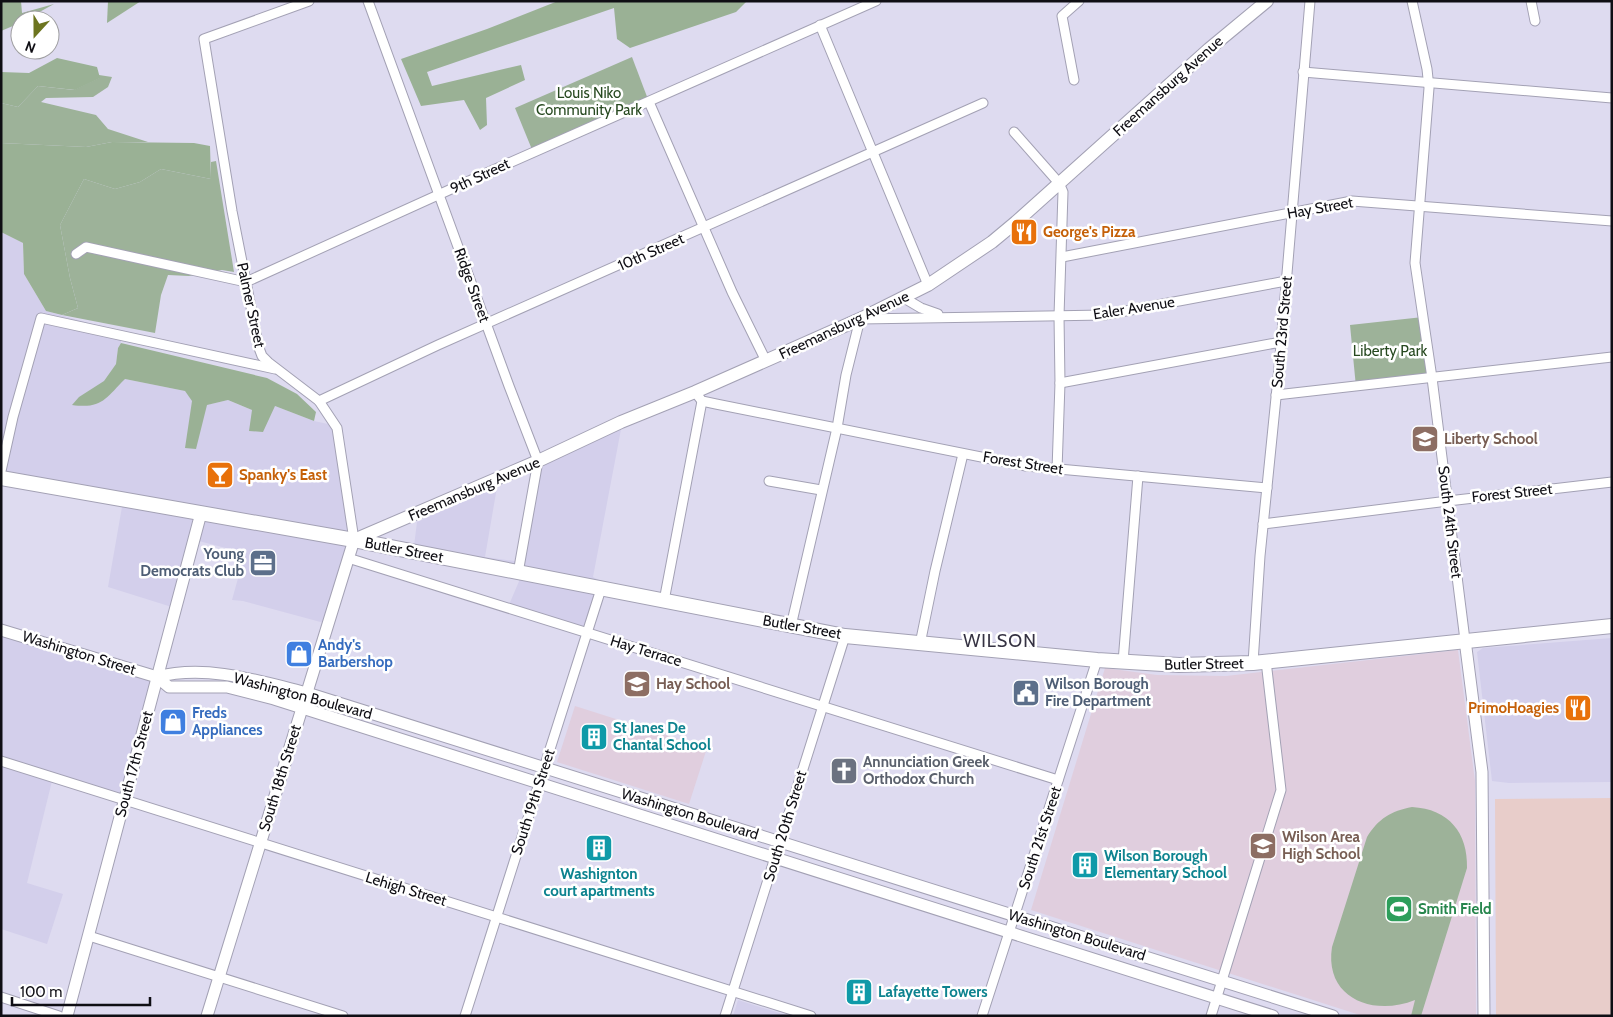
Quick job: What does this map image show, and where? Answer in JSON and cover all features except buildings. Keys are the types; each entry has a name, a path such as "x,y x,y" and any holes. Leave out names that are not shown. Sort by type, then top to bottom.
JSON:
{"main road":[{"name":"Freemansburg Avenue","path":"354,540 538,461 621,422 698,396 766,361 860,319 928,285 992,242 1209,49 1267,1"},
{"name":"Butler Street","path":"1,478 354,540 845,636 920,644 1098,660 1179,665 1259,662 1612,626"}],"street":[{"name":"Palmer Street","path":"309,1 204,39 232,211 259,348 262,356 319,401 337,428 354,540"},
{"name":"Ridge Street","path":"368,1 486,325 538,461"},
{"name":"9th Street","path":"246,282 491,171 876,1"},
{"path":"1074,80 1062,16 1079,1"},
{"name":"South 23rd Street","path":"1210,1016 1281,790 1254,628 1310,1"},
{"name":"South 24th Street","path":"1412,1 1429,83 1415,263 1432,378 1482,772 1484,1016"},
{"path":"1531,1 1535,21"},
{"path":"820,25 928,285"},
{"path":"1304,72 1612,98"},
{"path":"649,102 732,292 766,361"},
{"name":"10th Street","path":"319,401 438,345 983,103"},
{"path":"1014,132 1059,183 1062,192 1057,470"},
{"name":"Hay Street","path":"1062,257 1352,201 1612,221"},
{"path":"76,254 86,247 246,282"},
{"name":"Ealer Avenue","path":"860,319 950,316 1104,315 1286,281"},
{"name":"Ealer Avenue","path":"904,298 920,308 950,316"},
{"path":"1,470 41,318 278,370"},
{"path":"792,626 846,375 860,319"},
{"path":"1060,383 1281,342"},
{"path":"1276,396 1612,357"},
{"path":"664,601 698,396"},
{"name":"Forest Street","path":"698,396 782,418 1026,466 1267,488"},
{"path":"920,644 963,454"},
{"path":"518,573 538,461"},
{"path":"1123,662 1138,476"},
{"path":"769,480 821,490"},
{"name":"Forest Street","path":"1263,524 1612,482"},
{"name":"South 17th Street","path":"68,1016 201,513"},
{"name":"South 18th Street","path":"207,1016 354,540"},
{"name":"Hay Terrace","path":"348,558 1058,780"},
{"name":"South 19th Street","path":"465,1016 601,589"},
{"name":"Washington Street","path":"1,630 157,677"},
{"name":"South 20th Street","path":"726,1016 845,636"},
{"name":"South 21st Street","path":"982,1016 1098,660"},
{"name":"Washington Boulevard","path":"157,677 175,672 217,674 261,681 307,693 1333,1016"},
{"name":"Washington Boulevard","path":"157,677 169,687 227,687 268,697 1273,1016"},
{"name":"Lehigh Street","path":"1,762 810,1016"},
{"path":"89,936 343,1016"},
{"path":"1,997 59,1016"}],"shaded area":[{"path":"1,232 23,243 24,274 46,311 121,332 121,343 118,348 116,364 105,380 125,379 185,391 192,400 206,405 228,400 252,410 275,406 314,421 328,424 337,435 355,540 328,624 243,601 232,600 245,553 195,540 175,608 108,587 123,501 1,478"},
{"path":"622,424 593,577 599,580 584,635 508,607 523,572 413,554 417,522 497,487 485,557 522,562 542,464"},
{"path":"1,633 156,681 125,805 52,781 27,883 63,894 47,944 1,929"},
{"path":"1612,638 1612,782 1509,783 1492,781 1477,652 1483,648"},
{"name":"Wilson Area High School","path":"1458,650 1475,781 1476,1016 1363,1016 1031,910 1105,668 1157,675 1226,676"},
{"path":"575,706 707,748 689,804 557,762"},
{"path":"1612,798 1612,1016 1496,1016 1495,799"},
{"path":"738,1000 789,1016 733,1016"}],"green space":[{"path":"1,1 21,1 22,10 10,10 10,27 1,31"},
{"path":"108,1 141,1 107,23"},
{"path":"558,1 747,1 736,12 630,48 617,39 614,8 427,72 432,86 521,65 525,80 486,98 487,125 480,130 464,100 421,106 401,59 487,29"},
{"path":"54,4 43,10 33,10"},
{"name":"Louis Niko Community Park","path":"632,57 649,102 533,152 515,108"},
{"path":"60,59 97,67 100,78 75,90 38,86 18,107 1,103 1,72 29,73 53,60"},
{"path":"99,75 112,77 108,87 93,97 46,98 41,102 96,115 108,129 148,142 112,142 86,147 1,143 1,103 18,107 38,86 74,90 99,78"},
{"path":"112,142 194,143 210,146 211,179 161,169 140,182 115,189 84,179 60,225 78,308 62,315 46,311 24,274 23,243 1,232 1,143 86,147"},
{"path":"216,161 234,272 222,270 189,276 168,275 161,295 155,333 62,315 78,308 60,225 84,179 115,189 140,182 161,169 211,179 211,162"},
{"name":"Liberty Park","path":"1423,317 1432,378 1356,387 1350,325"},
{"path":"121,343 267,378 297,394 316,412 314,421 275,406 263,432 249,431 252,410 228,400 207,405 196,449 185,448 192,401 185,391 125,379 97,404 72,405 79,397 104,381 116,364 118,348"},
{"path":"1412,807 1436,812 1454,825 1464,844 1467,868 1421,1016 1411,1016 1415,1000 1399,1005 1383,1006 1368,1004 1355,999 1344,991 1336,979 1332,965 1332,947 1367,837 1376,825 1386,817"}],"place":[{"name":"George's Pizza","path":"1024,232"},
{"name":"Liberty School","path":"1425,439"},
{"name":"Spanky's East","path":"220,475"},
{"name":"Young Democrats Club","path":"263,563"},
{"name":"Andy's Barbershop","path":"299,654"},
{"name":"Hay School","path":"637,684"},
{"name":"Wilson Borough Fire Department","path":"1026,693"},
{"name":"PrimoHoagies","path":"1578,708"},
{"name":"Freds Appliances","path":"173,722"},
{"name":"St Janes De Chantal School","path":"594,737"},
{"name":"Annunciation Greek Orthodox Church","path":"844,771"},
{"name":"Wilson Area High School","path":"1263,846"},
{"name":"Washignton court apartments","path":"599,848"},
{"name":"Wilson Borough Elementary School","path":"1085,865"},
{"name":"Smith Field","path":"1399,909"},
{"name":"Lafayette Towers","path":"859,992"}],"district":[{"name":"WILSON","path":"1000,641"}]}
